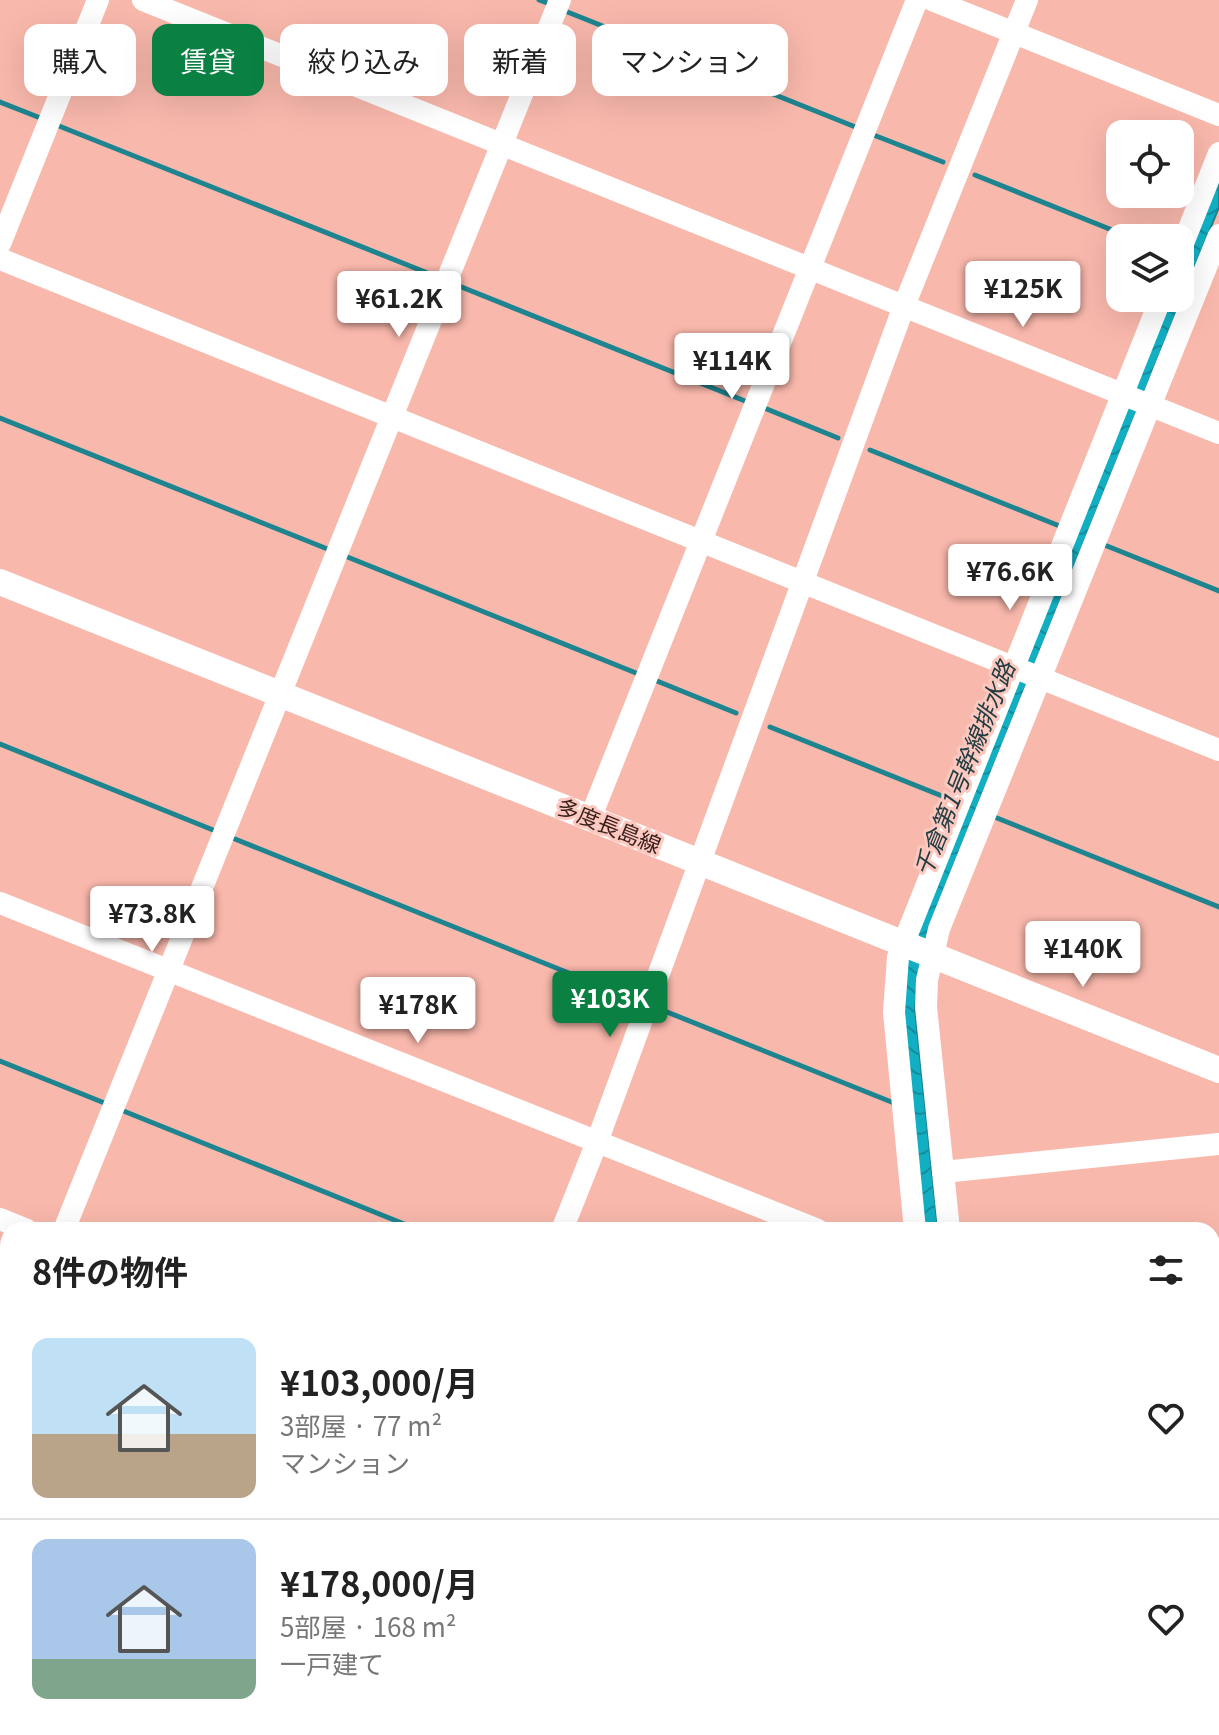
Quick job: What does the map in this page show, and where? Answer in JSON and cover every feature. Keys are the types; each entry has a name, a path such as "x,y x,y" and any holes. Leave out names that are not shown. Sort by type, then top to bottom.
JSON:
{"main road":[{"name":"多度長島線","path":"0,582 1219,1070"}],"street":[{"path":"0,244 98,0"},
{"path":"143,0 1219,433"},
{"path":"67,1222 560,0"},
{"path":"590,819 917,0"},
{"path":"932,0 1219,115"},
{"path":"565,1222 904,306 1027,0"},
{"path":"1191,224 1219,153"},
{"path":"914,1222 894,1012 1136,399 1219,235"},
{"path":"0,259 1219,750"},
{"path":"1136,399 1158,312"},
{"path":"917,950 939,929 1026,673"},
{"path":"0,903 798,1222"},
{"path":"917,950 927,980 926,1007 948,1222"},
{"path":"943,1172 1219,1144"}],"water":[{"path":"1219,172 1219,207 1194,269 1194,234"},
{"path":"1162,312 1177,312 929,927 918,975 915,1009 937,1222 922,1222 902,1022 905,964"}],"waterway":[{"path":"539,0 550,4"},
{"path":"565,11 858,128"},
{"path":"0,102 43,119"},
{"path":"54,124 440,278"},
{"path":"871,134 943,162"},
{"path":"975,175 1106,228"},
{"path":"454,284 750,403"},
{"path":"762,407 838,438"},
{"path":"0,418 330,550"},
{"path":"870,450 1062,527"},
{"path":"1102,544 1219,591"},
{"path":"345,556 641,675"},
{"path":"652,679 736,713"},
{"name":"千倉第1号幹線排水路","path":"770,727 952,800"},
{"path":"0,744 218,832"},
{"path":"992,816 1219,907"},
{"path":"230,837 631,998"},
{"path":"667,1012 894,1103"},
{"path":"0,1061 107,1104"},
{"path":"121,1110 399,1222"}]}
